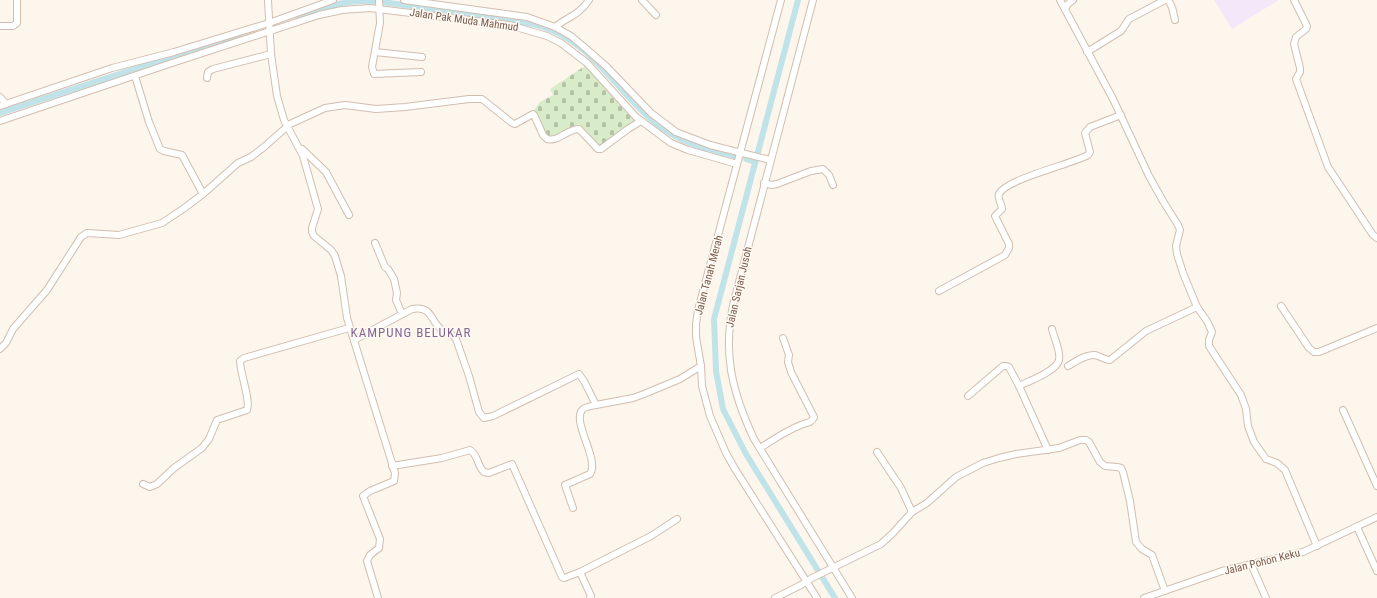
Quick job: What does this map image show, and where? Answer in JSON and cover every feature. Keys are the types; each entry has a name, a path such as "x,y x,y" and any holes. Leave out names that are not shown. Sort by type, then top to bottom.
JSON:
{"street":[{"path":"0,26 13,26 17,23 17,0"},
{"path":"268,0 271,54 282,115 300,148 306,164 318,209 312,232 314,236 335,256 341,276 346,318 395,473 394,481 370,491 363,496 380,539 379,548 370,555 367,560 378,598"},
{"path":"0,121 135,76 269,27 333,0"},
{"path":"379,0 380,23 372,67 374,74 420,72"},
{"path":"404,0 527,17 556,27 571,36 607,67 620,90 676,132 710,145 767,159"},
{"path":"556,27 576,15 588,0"},
{"path":"642,0 656,15"},
{"name":"Jalan Tanah Merah","path":"781,0 698,310 696,337 705,402 726,453 809,579 817,598"},
{"name":"Jalan Sarjan Jusoh","path":"813,0 767,159 764,183 730,318 728,335 729,356 734,386 744,416 760,448 852,598"},
{"path":"1060,0 1121,115 1149,176 1178,225 1180,233 1176,246 1183,273 1197,307 1207,321 1212,332 1209,340 1209,346 1241,395 1246,409 1248,426 1254,442 1266,459 1277,463 1285,470 1317,546"},
{"path":"1065,9 1073,0"},
{"path":"1087,52 1121,31 1129,19 1167,0 1172,6 1176,20"},
{"path":"1294,0 1307,26 1294,40 1300,68 1300,72 1296,79 1328,167 1354,208 1377,238"},
{"name":"Jalan Pak Muda Mahmud","path":"269,27 342,10 379,8 509,25 547,36 561,43 620,90 641,121 671,143 694,152 737,164"},
{"path":"0,97 3,105 112,68 269,27"},
{"path":"375,52 422,57"},
{"path":"207,78 208,72 214,69 271,54"},
{"path":"135,76 149,122 160,149 182,155 202,194"},
{"path":"0,348 6,343 13,329 47,290 81,237 87,233 119,234 162,222 183,209 238,163 251,157 288,127 312,113 325,108 345,105 376,109 469,99 482,99 514,124 533,114 543,135 547,139 553,140 572,130 579,129 598,150 641,121"},
{"path":"939,291 1005,255 1008,251 1009,244 995,216 1002,209 999,196 1000,193 1035,174 1088,155 1090,152 1085,133 1087,130 1090,127 1121,115"},
{"path":"300,148 326,172 348,215"},
{"path":"764,183 772,185 777,184 811,171 823,169 829,175 833,185"},
{"path":"375,243 385,267 394,279 397,293 396,300 402,314"},
{"path":"1281,306 1309,348 1314,352 1319,352 1377,328"},
{"path":"1068,366 1088,355 1094,355 1110,360 1146,331 1197,307"},
{"path":"354,340 412,309 423,308 432,315 436,323 442,329 453,334 456,339 479,412 484,418 493,416 579,374 596,405"},
{"path":"143,484 150,487 157,484 174,468 202,448 209,439 217,420 247,410 248,404 243,384 240,361 350,328"},
{"path":"1019,386 1054,368 1059,361 1059,353 1052,329"},
{"path":"760,448 800,425 810,423 813,421 814,417 791,372 788,362 789,355 783,338"},
{"path":"573,508 565,485 590,474 593,467 585,440 580,416 581,411 584,408 633,398 644,394 680,379 700,366"},
{"path":"968,396 1003,366 1009,367 1048,450"},
{"path":"1343,410 1377,486"},
{"path":"775,598 801,585 809,579 880,544 893,533 912,512 927,503 948,483 963,472 999,458 1059,448 1080,440 1090,442 1100,462 1105,466 1121,468 1130,501 1136,542 1142,549 1152,556 1165,591"},
{"path":"392,466 442,458 470,450 474,453 479,467 484,472 490,473 512,464 562,578 566,578 580,572 651,536 677,519"},
{"path":"877,452 901,488 912,512"},
{"name":"Jalan Pohon Keku","path":"1144,598 1222,571 1287,557 1317,546 1377,517"},
{"path":"1357,527 1377,571"},
{"path":"1251,564 1266,598"},
{"path":"580,572 591,596 590,598"}],"shaded area":[{"path":"1214,0 1279,0 1232,29"}],"green space":[{"path":"588,64 638,119 600,147 597,146 579,124 554,137 547,136 534,110 540,102 553,95 550,89"}],"waterway":[{"path":"798,0 714,319 716,371 723,409 746,454 835,598"},
{"path":"297,16 338,4 355,1 372,1 481,15 541,26 565,37 581,48 595,60 633,102 661,127 677,137 691,143 735,156"},
{"path":"0,113 239,35"},
{"path":"746,159 755,162"}],"district":[{"name":"KAMPUNG BELUKAR","path":"411,332"}]}
